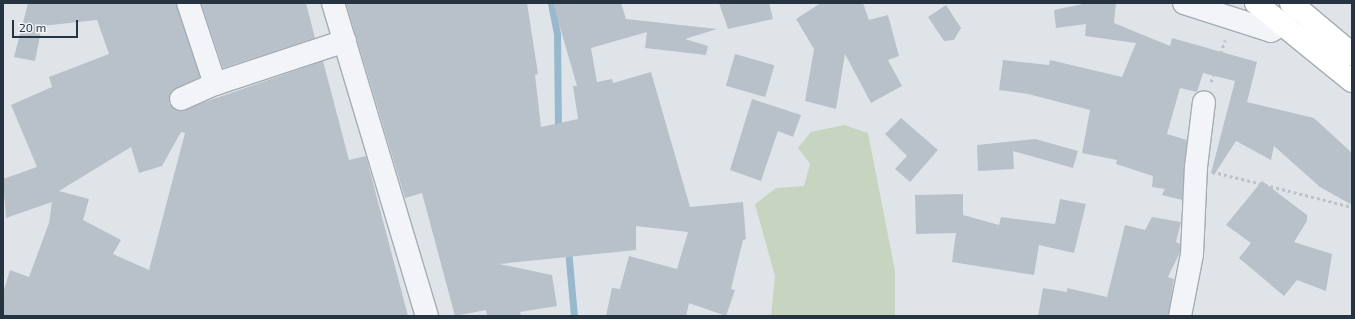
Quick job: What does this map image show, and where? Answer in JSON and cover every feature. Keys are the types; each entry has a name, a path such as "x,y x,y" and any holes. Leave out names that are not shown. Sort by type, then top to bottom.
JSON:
{"highway":[{"path":"1256,3 1288,13 1350,50"},
{"path":"1288,13 1352,81"}],"street":[{"path":"188,3 215,84"},
{"path":"333,3 427,316"},
{"path":"1184,3 1271,31 1288,13"},
{"path":"181,99 215,84 345,41"},
{"path":"1180,316 1192,254 1196,167 1204,102"}],"path":[{"path":"1204,102 1232,18"},
{"path":"1196,167 1352,207"}],"green space":[{"path":"844,125 868,133 895,271 895,316 771,316 775,276 755,204 776,188 804,186 810,164 798,148 811,132"}],"building":[{"path":"28,3 176,3 200,77 171,92 169,104 179,111 323,61 349,160 366,156 408,316 3,316 3,293 10,270 29,277 49,223 52,202 6,218 3,179 37,167 11,105 52,87 49,77 109,54 97,20 42,26 35,61 14,57","holes":["181,132 185,133 149,270 113,254 121,240 83,220 89,199 59,191 131,147 139,173 162,166"]},
{"path":"201,3 306,3 315,38 223,68"},
{"path":"346,3 527,3 538,74 535,75 541,127 578,119 573,86 577,86 553,3 621,3 626,19 717,29 685,39 708,46 706,55 645,48 647,32 591,48 597,82 612,79 613,83 651,72 690,207 743,202 746,239 743,240 731,289 735,290 726,316 689,303 686,316 606,316 612,288 620,289 629,256 677,269 688,232 636,226 636,250 499,264 552,275 557,306 520,312 521,316 487,316 486,310 455,316 422,193 405,198"},
{"path":"719,3 769,3 773,19 728,29"},
{"path":"821,3 863,3 869,20 888,15 899,56 888,60 902,86 871,103 845,54 836,109 805,101 814,49 796,19"},
{"path":"1088,3 1116,3 1114,23 1170,46 1172,38 1257,62 1247,102 1314,118 1352,153 1352,205 1320,187 1274,146 1271,160 1236,141 1214,175 1211,173 1235,81 1203,73 1197,92 1180,88 1167,134 1187,140 1182,200 1162,195 1165,189 1152,187 1153,176 1116,164 1117,160 1082,153 1090,110 1028,94 999,90 1003,60 1049,65 1050,60 1122,77 1136,43 1085,36 1086,24 1056,28 1054,10"},
{"path":"946,5 961,28 954,40 944,41 928,17"},
{"path":"735,54 774,65 765,97 726,86"},
{"path":"752,99 801,115 793,137 778,131 761,181 730,170"},
{"path":"901,118 938,150 910,182 895,169 907,156 885,134"},
{"path":"1035,139 1078,151 1073,168 1013,151 1014,169 978,171 977,145"},
{"path":"1262,181 1307,215 1307,221 1294,242 1332,254 1326,291 1297,280 1284,296 1239,258 1251,243 1226,225"},
{"path":"963,194 963,215 999,225 1001,217 1055,224 1060,199 1086,204 1074,253 1039,245 1034,275 952,262 956,233 916,234 915,195"},
{"path":"1152,217 1181,222 1176,242 1180,244 1180,252 1168,277 1174,279 1168,316 1038,316 1043,288 1067,292 1067,288 1107,297 1125,225 1145,230"}],"waterway":[{"path":"551,3 557,34 558,133"},
{"path":"568,249 574,316"}]}
